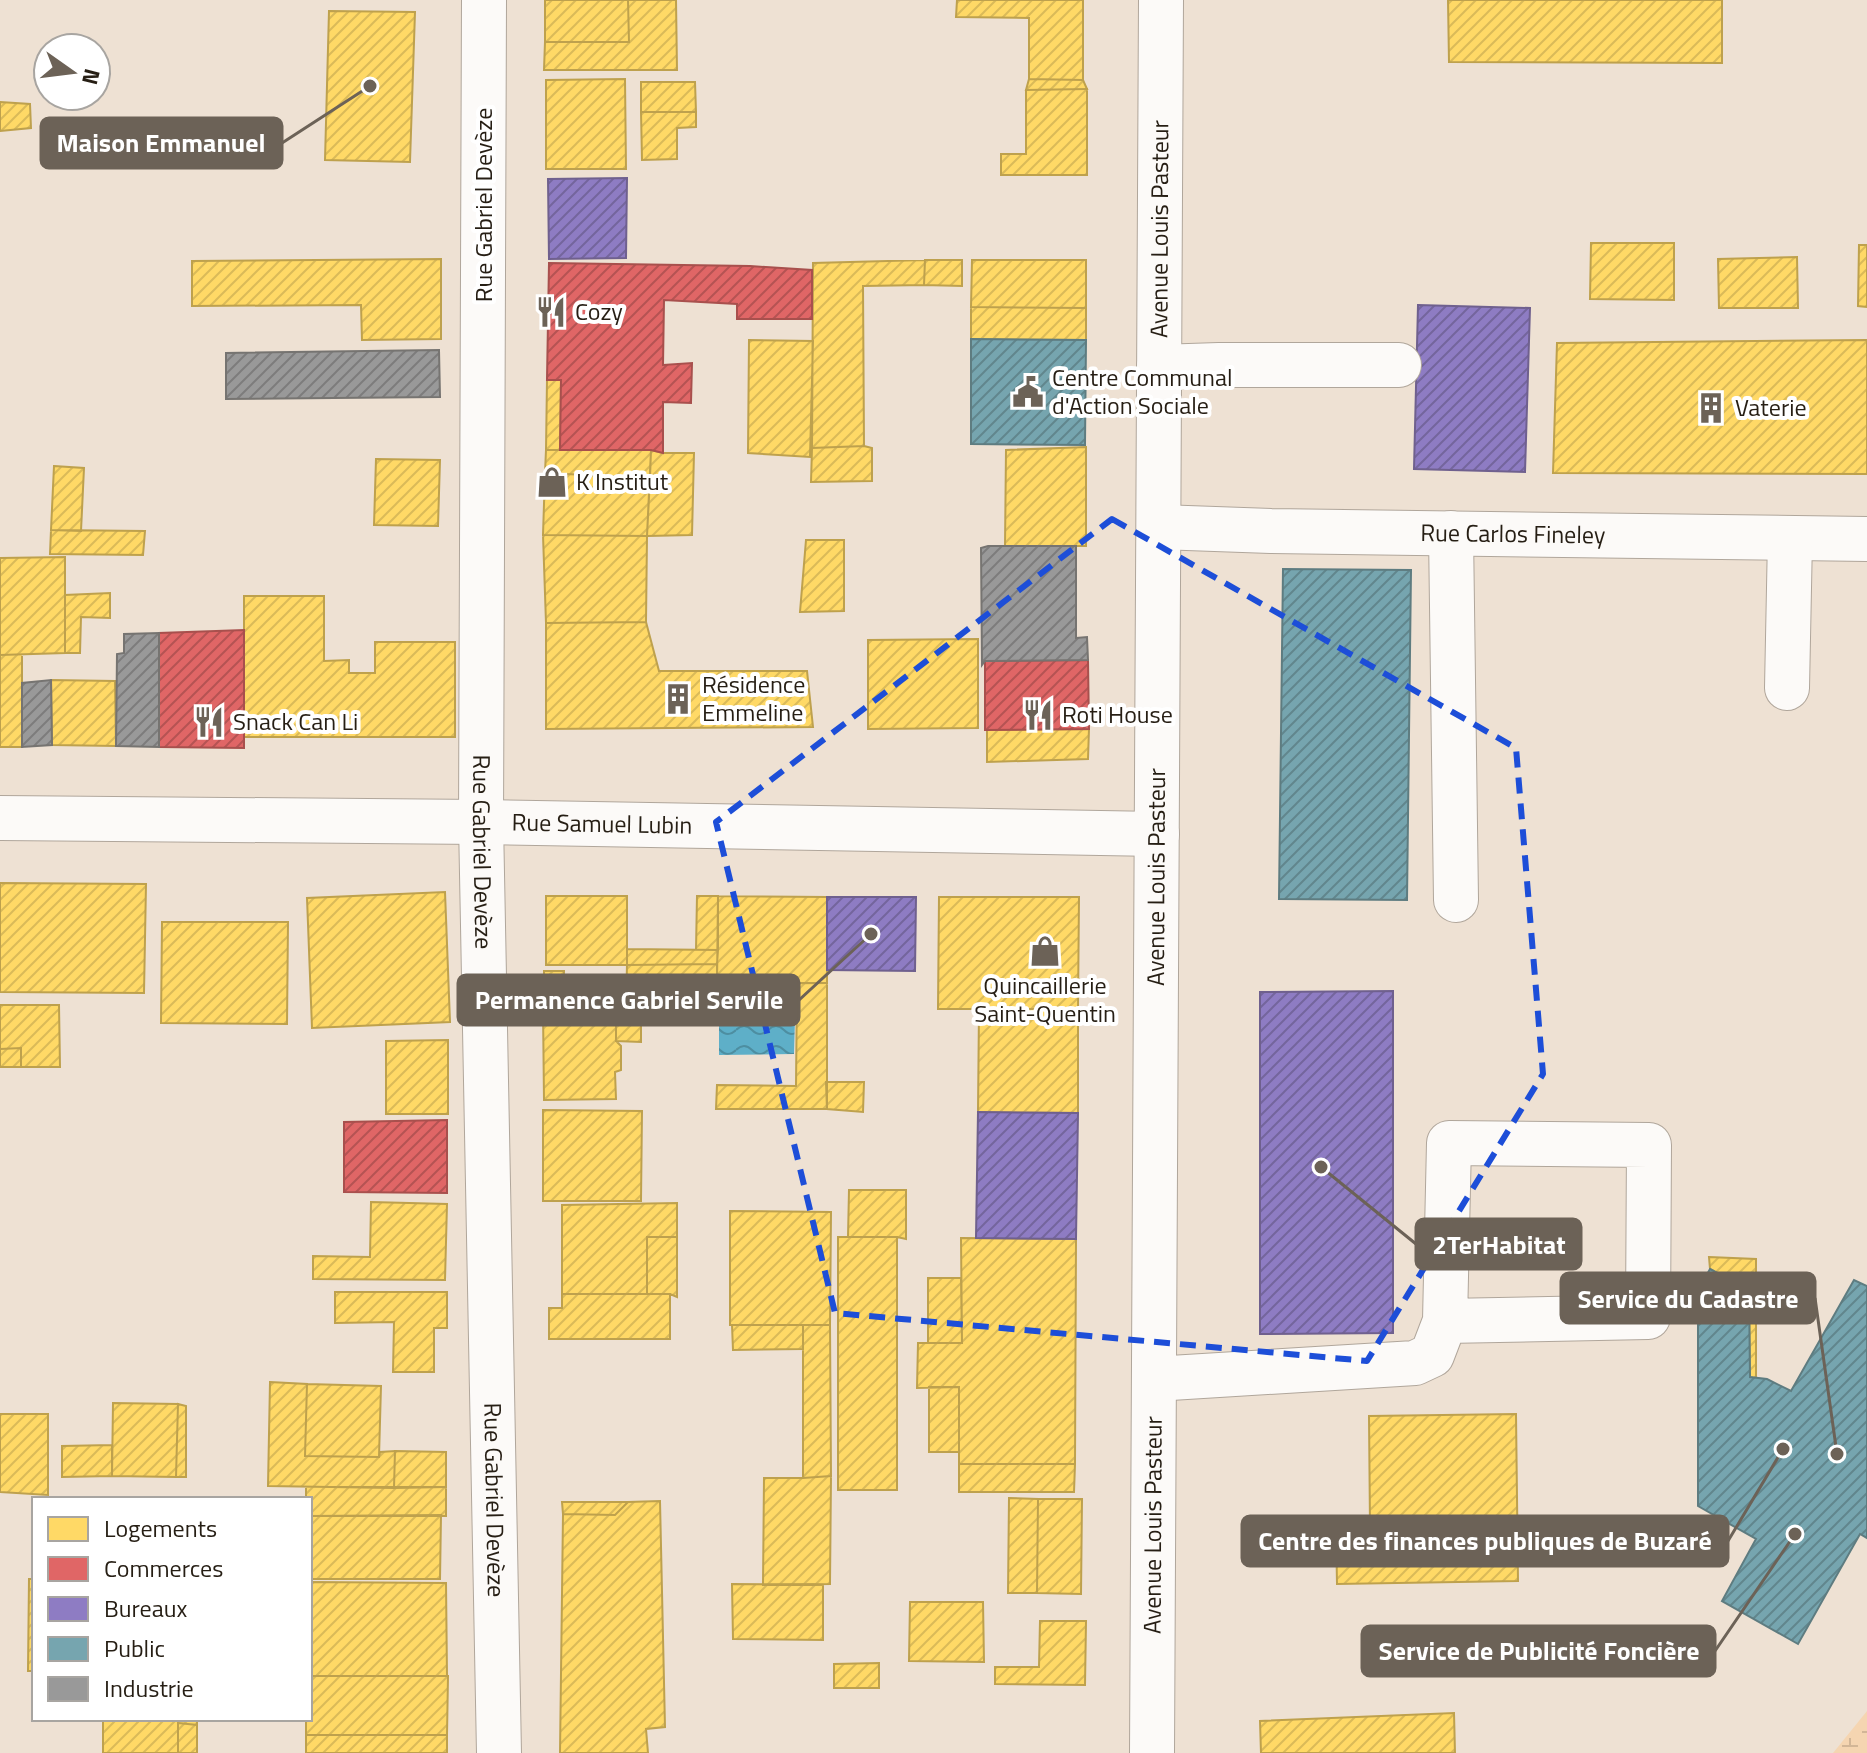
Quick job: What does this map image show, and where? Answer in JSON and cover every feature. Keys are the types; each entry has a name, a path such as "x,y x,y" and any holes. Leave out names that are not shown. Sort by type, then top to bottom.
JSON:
{"street":[{"name":"Rue Gabriel Devèze","path":"484,0 481,822 499,1753"},
{"name":"Avenue Louis Pasteur","path":"1152,1753 1161,0"},
{"path":"1159,367 1399,365"},
{"name":"Rue Carlos Fineley","path":"1159,527 1867,539"},
{"path":"1451,533 1456,900"},
{"path":"1787,688 1790,538"},
{"name":"Rue Samuel Lubin","path":"0,818 481,822 1157,834"},
{"path":"1154,1379 1415,1363 1432,1355 1445,1321 1449,1143 1649,1145 1648,1317 1445,1321"}],"highlighted area":[{"path":"1112,519 1516,748 1543,1074 1367,1361 835,1313 716,822"}],"green space":[{"path":"1867,1711 1867,1753 1833,1753"}],"water":[{"path":"719,1017 795,1018 794,1054 719,1055"}],"building: Logements":[{"path":"545,0 628,0 629,42 545,42"},
{"path":"628,0 676,0 677,70 544,70 545,42 629,42"},
{"path":"957,0 1083,0 1083,80 1029,79 1029,18 956,17"},
{"path":"1448,0 1722,0 1722,63 1449,62"},
{"path":"329,11 415,12 410,162 325,160"},
{"path":"625,79 626,169 546,169 546,80"},
{"path":"1029,79 1083,80 1087,89 1026,90"},
{"path":"641,82 695,82 696,112 641,112"},
{"path":"1087,89 1087,175 1001,175 1001,154 1026,154 1026,90"},
{"path":"0,102 30,104 31,128 0,131"},
{"path":"641,112 696,112 696,127 677,128 677,159 642,160"},
{"path":"1591,243 1674,243 1674,300 1590,299"},
{"path":"1859,245 1867,245 1867,307 1858,306"},
{"path":"1797,257 1798,308 1719,308 1718,259"},
{"path":"441,259 441,339 362,340 361,305 192,306 192,261"},
{"path":"925,260 962,260 962,286 924,285"},
{"path":"925,260 924,285 863,286 864,446 812,448 813,263"},
{"path":"972,260 1086,260 1086,308 971,307"},
{"path":"971,307 1086,308 1086,340 971,339"},
{"path":"749,340 813,341 810,457 748,453"},
{"name":"Vaterie","path":"1867,340 1867,474 1553,473 1557,343"},
{"path":"547,380 561,380 560,450 546,450"},
{"path":"1086,447 1086,546 1005,546 1006,450"},
{"path":"812,448 872,448 872,481 811,482"},
{"path":"546,450 651,450 650,478 545,473"},
{"path":"651,450 694,453 692,535 647,536"},
{"path":"376,459 440,460 438,526 374,525"},
{"path":"54,466 84,468 81,531 51,530"},
{"path":"545,473 650,478 647,536 543,535"},
{"path":"51,530 145,531 143,555 50,554"},
{"path":"543,535 647,536 646,622 546,623"},
{"path":"806,540 844,540 844,611 800,612"},
{"path":"65,557 65,653 0,655 0,558"},
{"path":"110,593 110,618 81,617 80,653 65,653 65,595"},
{"path":"244,596 324,596 324,661 349,660 349,673 375,673 375,642 455,642 455,737 244,737"},
{"name":"Résidence Emmeline","path":"646,622 659,671 807,671 813,727 546,729 546,623"},
{"path":"978,639 978,728 868,729 868,640"},
{"path":"0,655 22,655 22,747 0,747"},
{"path":"51,680 115,681 116,746 52,745"},
{"path":"1089,729 1088,759 987,762 987,730"},
{"path":"0,883 146,884 144,993 0,992"},
{"path":"445,892 450,1022 312,1028 307,898"},
{"path":"546,896 627,896 627,965 546,965"},
{"path":"697,896 718,896 718,950 696,950"},
{"path":"718,896 827,897 827,983 717,984"},
{"path":"939,897 1079,897 1078,1009 938,1009"},
{"path":"162,922 288,922 287,1024 161,1023"},
{"path":"627,949 718,950 717,964 627,965"},
{"path":"717,964 717,1008 626,1007 627,965"},
{"path":"544,971 564,971 563,1007 544,1006"},
{"path":"797,983 827,983 827,1109 716,1109 717,1085 796,1086"},
{"path":"0,1005 59,1005 60,1067 21,1067 21,1048 0,1049"},
{"path":"979,1009 1078,1009 1078,1113 978,1112"},
{"path":"543,1010 616,1010 616,1041 621,1046 621,1070 615,1072 616,1099 544,1100"},
{"path":"616,1010 641,1011 641,1042 616,1041"},
{"path":"448,1040 448,1114 386,1114 386,1041"},
{"path":"21,1048 21,1067 0,1067 0,1049"},
{"path":"826,1082 864,1082 863,1112 827,1109"},
{"path":"543,1110 642,1111 641,1201 543,1201"},
{"path":"849,1190 906,1190 906,1239 848,1237"},
{"path":"371,1202 447,1204 445,1280 313,1279 313,1256 370,1257"},
{"path":"677,1203 677,1237 647,1237 647,1294 562,1294 562,1205"},
{"path":"730,1211 831,1212 830,1325 730,1325"},
{"path":"647,1237 677,1237 677,1297 647,1294"},
{"path":"838,1237 897,1237 897,1490 838,1490"},
{"path":"961,1238 1076,1239 1075,1464 959,1464 959,1387 917,1388 918,1343 962,1343"},
{"path":"1709,1257 1756,1259 1756,1379 1750,1377 1749,1290 1710,1269"},
{"path":"928,1278 961,1278 962,1343 928,1343"},
{"path":"335,1292 447,1292 447,1328 434,1328 434,1372 393,1372 394,1322 335,1323"},
{"path":"562,1294 670,1294 670,1339 549,1339 549,1308 562,1308"},
{"path":"732,1325 803,1325 803,1349 733,1350"},
{"path":"803,1325 830,1325 831,1476 803,1478"},
{"path":"270,1382 307,1384 305,1456 379,1457 380,1452 395,1451 394,1488 268,1486"},
{"path":"307,1384 381,1386 379,1457 305,1456"},
{"path":"929,1387 959,1387 959,1452 929,1452"},
{"path":"113,1403 178,1404 176,1477 112,1476"},
{"path":"178,1404 186,1406 186,1477 176,1477"},
{"path":"0,1414 48,1414 48,1495 0,1492"},
{"path":"1516,1414 1518,1581 1337,1584 1336,1526 1370,1526 1369,1416"},
{"path":"112,1445 112,1476 62,1477 62,1446"},
{"path":"395,1451 446,1452 446,1487 394,1488"},
{"path":"959,1464 1075,1464 1074,1492 959,1492"},
{"path":"831,1476 830,1584 763,1585 764,1478"},
{"path":"306,1487 446,1487 446,1516 312,1516 312,1497 306,1497"},
{"path":"1009,1498 1038,1499 1037,1593 1008,1593"},
{"path":"1038,1499 1082,1499 1081,1594 1037,1593"},
{"path":"660,1501 665,1727 646,1729 648,1753 560,1753 563,1514 615,1515 628,1502"},
{"path":"562,1502 628,1502 615,1515 563,1514"},
{"path":"441,1515 440,1579 312,1579 312,1516"},
{"path":"29,1579 32,1579 32,1671 28,1671"},
{"path":"312,1582 446,1583 447,1676 312,1676"},
{"path":"732,1584 823,1585 823,1640 733,1639"},
{"path":"910,1602 983,1602 984,1662 909,1661"},
{"path":"1040,1621 1086,1621 1085,1685 995,1684 995,1667 1039,1667"},
{"path":"879,1663 879,1688 834,1688 834,1664"},
{"path":"312,1676 448,1676 447,1735 306,1735 306,1721 312,1721"},
{"path":"1454,1713 1455,1753 1261,1753 1260,1721"},
{"path":"103,1721 197,1721 197,1725 178,1723 178,1753 103,1753"},
{"path":"178,1723 197,1725 197,1753 178,1753"},
{"path":"306,1735 447,1735 447,1753 306,1753"}],"building: Commerces":[{"path":"549,263 812,270 812,319 737,319 737,304 664,300 663,365 692,363 691,403 663,402 663,453 651,450 560,450 561,380 547,380"},
{"path":"244,630 244,748 159,747 159,633"},
{"path":"1088,660 1089,729 985,730 985,661"},
{"path":"447,1120 447,1193 344,1192 344,1122"}],"building: Bureaux":[{"path":"627,178 626,258 549,259 548,179"},
{"path":"1418,305 1530,308 1525,472 1414,469"},
{"path":"827,897 916,897 915,971 827,970"},
{"path":"1393,991 1393,1333 1260,1334 1260,992"},
{"path":"978,1112 1078,1113 1076,1239 976,1238"}],"building: Public":[{"name":"Centre Communal d'Action Sociale","path":"971,339 1086,340 1085,445 971,444"},
{"path":"1283,569 1411,570 1407,900 1279,899"},
{"path":"1710,1269 1749,1290 1750,1377 1767,1379 1791,1391 1854,1280 1867,1286 1867,1538 1860,1534 1798,1644 1722,1601 1756,1539 1698,1506 1698,1290"}],"building: Industrie":[{"path":"439,350 440,397 226,399 226,353"},
{"path":"1076,546 1076,638 1087,637 1088,660 985,661 982,665 981,548"},
{"path":"159,633 159,747 116,746 117,654 124,653 124,634"},
{"path":"51,680 52,745 22,747 22,683"}],"place":[{"name":"Maison Emmanuel","path":"370,86"},
{"name":"Cozy","path":"551,312"},
{"name":"Centre Communal d'Action Sociale","path":"1028,392"},
{"name":"Vaterie","path":"1711,408"},
{"name":"K Institut","path":"552,482"},
{"name":"Résidence Emmeline","path":"678,699"},
{"name":"Roti House","path":"1038,715"},
{"name":"Snack Can Li","path":"209,722"},
{"name":"Permanence Gabriel Servile","path":"871,934"},
{"name":"Quincaillerie Saint-Quentin","path":"1045,951"},
{"name":"2TerHabitat","path":"1321,1167"},
{"name":"Centre des finances publiques de Buzaré","path":"1783,1449"},
{"name":"Service du Cadastre","path":"1837,1454"},
{"name":"Service de Publicité Foncière","path":"1795,1534"}]}
